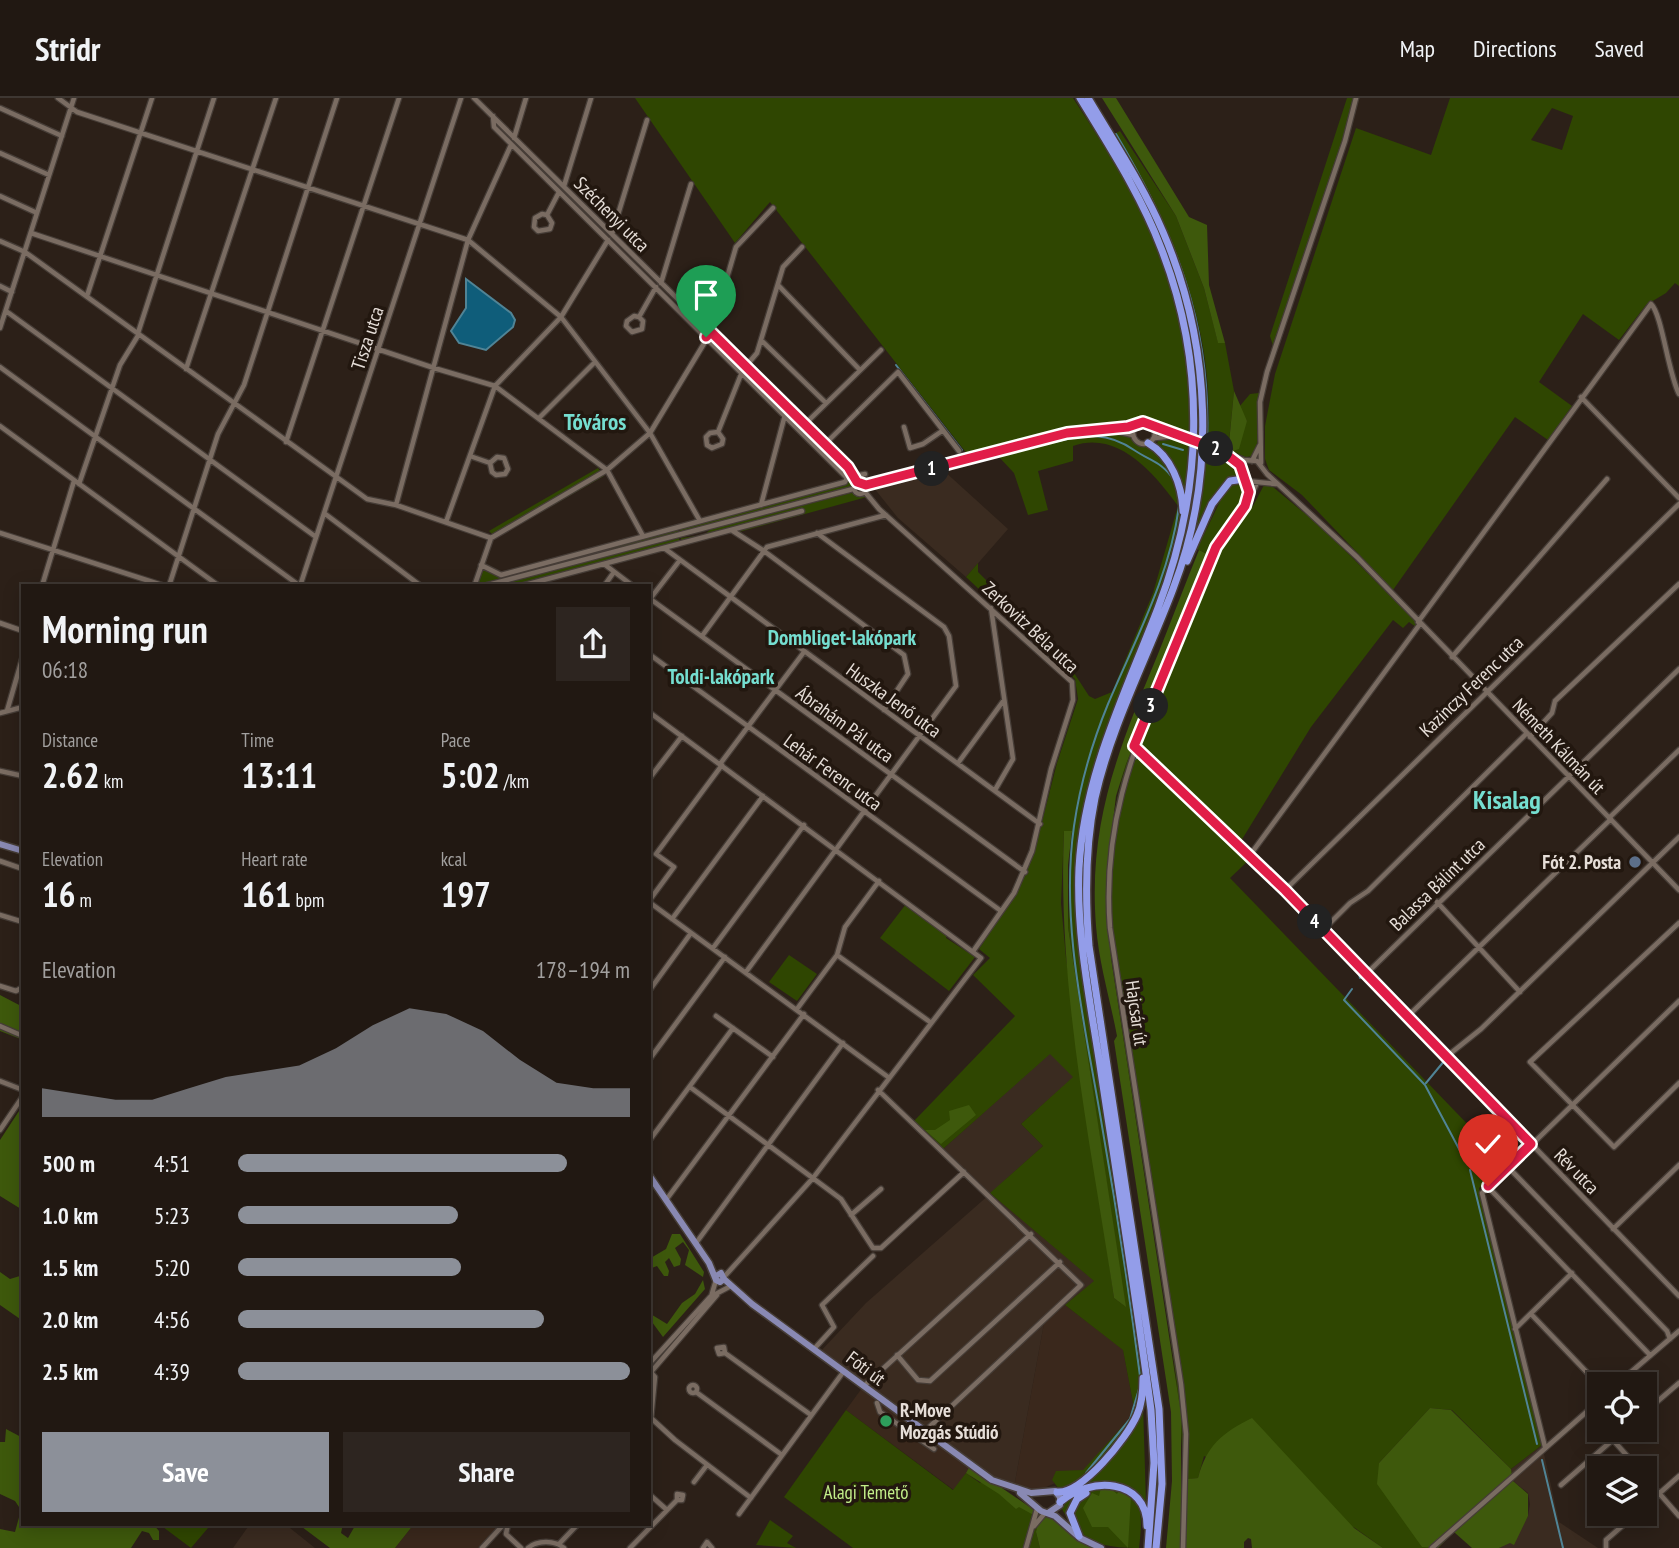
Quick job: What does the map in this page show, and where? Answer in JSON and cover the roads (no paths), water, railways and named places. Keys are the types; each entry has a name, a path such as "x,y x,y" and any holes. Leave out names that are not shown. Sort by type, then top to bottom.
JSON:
{"highway":[{"path":"1080,98 1147,216 1170,273 1183,318 1193,379 1195,427 1191,486 1183,527 1160,604 1101,751 1087,807 1079,869 1083,947 1151,1410 1154,1463 1148,1548"},
{"path":"1088,98 1139,184 1162,229 1186,299 1197,350 1203,414 1201,468 1189,535 1174,587"},
{"path":"1151,441 1178,480 1183,501 1183,527"},
{"path":"1156,1548 1162,1484 1159,1409 1091,958 1087,868 1096,797 1109,752 1174,587 1217,495 1230,481 1245,480"},
{"path":"1057,1492 1070,1490 1083,1482 1133,1423 1143,1387 1142,1339"},
{"path":"1060,1505 1070,1495 1092,1488 1116,1485 1137,1496 1147,1518 1148,1548"},
{"path":"1079,1536 1071,1519 1071,1509 1077,1499 1092,1488"}],"main road":[{"path":"0,844 21,850"},
{"name":"Fóti út","path":"651,1178 709,1264 731,1288 992,1480 1017,1490"},
{"path":"1017,1490 1040,1492 1049,1489 1057,1492 1070,1530"},
{"path":"1017,1490 1070,1530 1101,1548"},
{"path":"1037,1506 1040,1492"},
{"path":"1046,1513 1060,1505"}],"street":[{"path":"58,98 71,108 363,208 468,240 561,317 650,433 700,521"},
{"path":"0,328 74,98"},
{"path":"87,296 152,98"},
{"path":"43,584 111,388 120,365 138,334 214,98"},
{"path":"187,369 276,98"},
{"path":"168,584 220,428 235,404 337,98"},
{"path":"286,442 399,98"},
{"name":"Tisza utca","path":"301,584 461,98"},
{"name":"Széchenyi utca","path":"474,98 825,444 855,476 857,482"},
{"path":"514,138 526,98"},
{"path":"564,186 591,98"},
{"path":"1259,482 1264,470 1261,464 1260,402 1267,372 1345,141 1356,98"},
{"path":"0,108 62,136"},
{"name":"Széchenyi utca","path":"493,116 494,127 511,145 847,478 845,482 761,505"},
{"path":"612,234 647,120"},
{"path":"396,505 468,240 511,145"},
{"path":"0,153 49,176"},
{"path":"662,283 691,184"},
{"path":"547,215 559,192"},
{"path":"0,197 37,213"},
{"path":"475,584 491,538 607,470 650,433 711,332 736,247 773,208"},
{"path":"542,214 547,215 552,220 550,229 538,231 533,224 535,218 542,214"},
{"path":"31,233 495,386 607,470 643,536"},
{"path":"446,522 495,386 561,317 608,240"},
{"path":"0,241 24,252 87,296 367,499 396,505 491,538"},
{"path":"746,366 757,353 786,261 802,247"},
{"path":"778,285 860,370"},
{"path":"0,286 12,292"},
{"path":"639,317 656,287"},
{"path":"1250,855 1647,305 1653,304 1658,314 1670,374 1679,394"},
{"path":"6,311 316,537"},
{"path":"761,340 826,403"},
{"path":"805,424 881,350"},
{"path":"539,419 595,362"},
{"path":"0,367 297,584"},
{"path":"718,432 742,372"},
{"path":"825,444 898,372 959,451"},
{"path":"1581,397 1679,498"},
{"path":"481,565 500,575 761,505 785,414"},
{"path":"853,489 859,494 865,489 1067,433 1108,430 1146,422 1154,428 1261,464"},
{"path":"0,426 216,584"},
{"path":"1133,435 1135,426"},
{"path":"904,427 910,448 944,433"},
{"path":"1151,441 1154,428"},
{"path":"1108,430 1133,435 1140,443 1177,436"},
{"path":"1242,470 1251,461 1262,437"},
{"path":"1222,451 1238,463 1242,470 1249,492 1245,506"},
{"path":"470,456 490,463"},
{"path":"497,457 504,458 509,469 502,475 496,475 490,469 490,463 497,457"},
{"name":"Németh Kálmán út","path":"1264,470 1419,623 1679,890"},
{"path":"855,476 865,474"},
{"path":"1452,657 1607,479"},
{"path":"1245,480 1287,491"},
{"path":"492,584 853,489 857,482 865,489"},
{"name":"Hajcsár út","path":"1183,1548 1186,1447 1183,1404 1109,908 1114,822 1134,746 1216,547 1259,482"},
{"name":"Zerkovitz Béla utca","path":"865,489 887,515 1073,684 1073,700 1051,769 1040,824"},
{"name":"Kazinczy Ferenc utca","path":"1285,890 1485,691 1679,504"},
{"path":"529,584 802,511"},
{"path":"324,512 418,584"},
{"path":"702,636 767,547 887,515"},
{"path":"732,531 764,551 904,655 908,674 884,710"},
{"path":"0,533 161,584"},
{"path":"746,972 956,686 947,630 817,533"},
{"name":"Huszka Jenő utca","path":"664,548 1040,824"},
{"path":"651,598 680,560"},
{"path":"604,564 630,584"},
{"path":"605,584 614,572"},
{"path":"1323,930 1350,902 1368,891 1552,713 1555,701 1679,584"},
{"name":"Ábrahám Pál utca","path":"651,600 1025,872"},
{"path":"991,607 1013,765 995,790"},
{"path":"0,623 21,630"},
{"path":"651,899 674,867 656,854 804,652"},
{"name":"Lehár Ferenc utca","path":"651,655 1001,911"},
{"path":"7,711 21,663"},
{"name":"Balassa Bálint utca","path":"1366,974 1679,669"},
{"path":"958,763 1004,700"},
{"path":"0,713 21,708"},
{"path":"651,713 974,950 981,960 930,1022 813,1178 720,1278 710,1297 651,1362"},
{"path":"651,776 682,736"},
{"name":"Rév utca","path":"1134,746 1285,890 1679,1296"},
{"path":"1407,1017 1679,750"},
{"path":"0,771 21,776"},
{"path":"672,919 763,796"},
{"path":"974,950 1025,872 1040,824"},
{"path":"713,948 804,825"},
{"path":"1446,1057 1481,1030 1679,837"},
{"path":"0,862 21,868"},
{"path":"797,1009 837,954 845,927 879,881"},
{"path":"1437,902 1520,992"},
{"path":"651,903 888,1077"},
{"path":"0,915 21,921"},
{"path":"1679,923 1530,1062 1614,1147 1679,1083"},
{"path":"651,988 691,933"},
{"path":"837,954 930,1022"},
{"path":"651,1057 725,957"},
{"path":"0,986 16,991 21,988"},
{"path":"1545,1447 1482,1193 1679,1001"},
{"path":"666,1200 804,1014"},
{"path":"716,1016 773,1057"},
{"path":"0,1026 21,1035"},
{"path":"651,1138 733,1028"},
{"path":"696,1244 843,1043"},
{"path":"0,1081 21,1089"},
{"path":"690,1087 841,1199 865,1240 873,1248 881,1248 964,1172"},
{"path":"878,1090 1031,1234 1081,1285 926,1432 921,1440"},
{"path":"0,1130 21,1099"},
{"path":"1613,1229 1679,1165"},
{"path":"1508,1167 1667,1331 1670,1339"},
{"path":"1488,1186 1650,1356"},
{"path":"851,1215 881,1189"},
{"path":"864,1386 1031,1234"},
{"path":"814,1349 834,1327 822,1305 873,1256"},
{"path":"897,1354 918,1380 930,1381 1060,1262"},
{"path":"1515,1329 1572,1273"},
{"path":"651,1370 718,1292 720,1278"},
{"path":"710,1297 731,1288"},
{"path":"1531,1314 1587,1372"},
{"path":"1631,1372 1679,1331"},
{"path":"726,1353 811,1416"},
{"path":"739,1514 844,1371"},
{"path":"651,1372 655,1377 651,1418 751,1498"},
{"path":"1657,1402 1679,1383"},
{"path":"696,1392 782,1455"},
{"path":"877,1404 880,1412 934,1450"},
{"path":"1432,1548 1587,1411"},
{"path":"1561,1485 1610,1442"},
{"path":"1616,1442 1628,1456"},
{"path":"694,1482 707,1465"},
{"path":"1659,1493 1679,1476"},
{"path":"1657,1491 1679,1516"},
{"path":"651,1496 667,1510"},
{"path":"629,1548 677,1500"},
{"path":"1026,1548 1037,1506"},
{"path":"1032,1530 1046,1513"},
{"path":"483,1547 504,1526"},
{"path":"506,1526 506,1534 524,1548 533,1544 561,1546 576,1526"},
{"path":"1606,1548 1606,1540 1622,1526"},
{"path":"703,1548 708,1542 712,1548"}],"water":[{"path":"466,279 511,313 515,320 513,327 486,350 459,343 451,331 466,308"}],"waterway":[{"path":"1116,134 1156,207 1186,281 1203,359 1207,443"},
{"path":"896,365 962,450"},
{"path":"1054,442 1086,436 1115,440 1160,465 1174,480"},
{"path":"1163,444 1183,450"},
{"path":"1207,449 1207,461"},
{"path":"1140,1376 1117,1216 1076,974 1070,863 1074,826 1092,749 1108,704 1160,583 1179,506"},
{"path":"1135,759 1139,755 1214,824"},
{"path":"1253,863 1358,970 1360,978"},
{"path":"1352,989 1344,1000 1425,1085 1466,1162"},
{"path":"1426,1083 1445,1060"},
{"path":"1470,1170 1537,1444"},
{"path":"1086,1473 1130,1419 1139,1389"},
{"path":"1542,1460 1563,1548"}],"place":[{"name":"Fót 2. Posta","path":"1635,862"},
{"name":"R-Move Mozgás Stúdió","path":"886,1421"}],"district":[{"name":"Tóváros","path":"595,421"},
{"name":"Dombliget-lakópark","path":"842,637"},
{"name":"Toldi-lakópark","path":"721,676"},
{"name":"Kisalag","path":"1507,799"}],"park label":[{"name":"Alagi Temető","path":"866,1492"}]}
